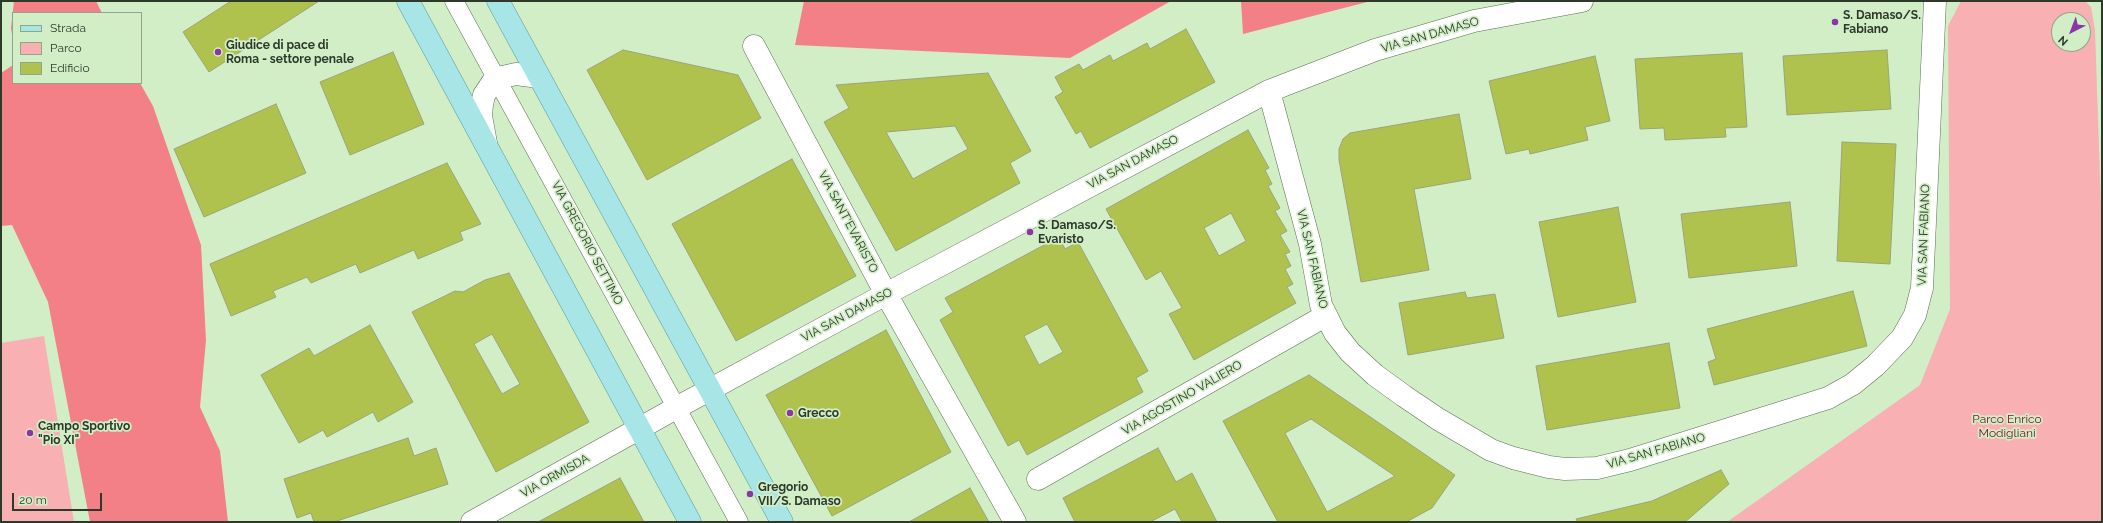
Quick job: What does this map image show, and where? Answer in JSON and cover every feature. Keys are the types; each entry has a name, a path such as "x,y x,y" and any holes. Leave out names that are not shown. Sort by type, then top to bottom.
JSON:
{"main road":[{"path":"408,1 638,429 690,522"},
{"path":"498,1 782,522"}],"street":[{"name":"VIA SAN DAMASO","path":"710,389 1269,91 1376,50 1474,21 1582,1"},
{"name":"VIA SAN FABIANO","path":"1269,91 1302,213 1318,293 1325,316 1335,333 1362,364 1438,419 1491,450 1513,458 1549,467 1581,469 1612,466 1809,405 1842,391 1875,366 1898,343 1915,314 1922,288 1934,1"},
{"name":"VIA SANT'EVARISTO","path":"754,46 886,294 1015,522"},
{"path":"486,145 482,105 487,88 498,78 516,74 539,77"},
{"name":"VIA AGOSTINO VALIERO","path":"1038,479 1325,316"},
{"path":"638,429 710,389"},
{"name":"VIA ORMISDA","path":"472,522 638,429"}],"lane":[{"name":"VIA GREGORIO SETTIMO","path":"454,1 498,78 739,522"}],"green space":[{"name":"Parco Enrico Modigliani","path":"1961,1 2085,1 2091,7 2095,30 2102,236 2102,522 1727,522 1920,385 1950,309 1948,26"},
{"name":"Campo Sportivo \"Pio XI\"","path":"44,336 74,522 1,522 1,343"}],"shaded area":[{"path":"14,1 96,1 102,12 13,12"},
{"path":"804,1 1171,1 1070,58 795,45"},
{"path":"1241,1 1371,1 1243,34"},
{"path":"12,66 12,84 141,84 153,106 201,245 206,340 200,407 220,451 228,522 90,522 48,302 12,225 1,226 1,73"}],"building":[{"name":"Giudice di pace di Roma - settore penale","path":"231,1 319,1 209,72 183,32"},
{"path":"1186,29 1215,82 1090,148 1081,131 1076,134 1055,97 1063,92 1055,77 1079,64 1083,70 1110,55 1113,61 1147,43 1150,49"},
{"path":"623,50 738,75 761,118 647,180 587,70"},
{"path":"1887,50 1891,109 1787,115 1783,56"},
{"path":"393,52 424,124 350,155 320,82"},
{"path":"1742,53 1747,127 1725,128 1726,137 1665,140 1664,128 1640,129 1635,59"},
{"path":"1595,56 1610,121 1585,127 1588,140 1530,154 1529,149 1506,154 1489,81"},
{"path":"988,73 1031,151 1010,163 1020,183 896,251 824,122 849,108 836,85","holes":["955,126 968,149 913,179 886,132"]},
{"path":"276,104 306,173 204,217 174,149"},
{"path":"1459,114 1471,179 1414,189 1429,270 1361,282 1339,160 1339,149 1343,139 1350,133"},
{"path":"1248,130 1269,168 1265,170 1272,184 1268,186 1280,208 1275,211 1287,231 1280,235 1290,252 1285,254 1291,266 1285,269 1293,284 1287,287 1296,303 1194,360 1169,314 1182,308 1161,271 1146,280 1106,209","holes":["1231,213 1246,241 1219,256 1204,228"]},
{"path":"1842,142 1896,144 1890,264 1837,261"},
{"path":"792,159 856,276 736,341 672,224"},
{"path":"447,163 481,224 460,232 463,240 418,259 414,250 360,273 356,264 311,283 307,277 273,291 276,297 231,316 210,264"},
{"path":"1790,202 1797,266 1689,278 1681,214"},
{"path":"1618,207 1636,302 1558,317 1539,222"},
{"path":"1059,237 1065,249 1078,242 1148,371 1136,378 1143,392 1027,455 1019,440 1008,446 940,320 953,312 945,298","holes":["1047,324 1063,352 1039,365 1024,336"]},
{"path":"509,273 589,422 496,472 412,312 455,291 463,292 485,280","holes":["492,334 520,384 502,394 474,344"]},
{"path":"1853,291 1867,346 1714,385 1708,362 1716,359 1707,329"},
{"path":"1465,292 1467,298 1495,294 1504,338 1408,355 1399,303"},
{"path":"370,325 413,402 378,422 373,412 327,437 323,430 299,443 261,375 309,348 314,356"},
{"path":"886,330 951,452 832,516 766,395"},
{"path":"1669,343 1680,408 1547,430 1536,366"},
{"path":"1309,375 1455,475 1432,508 1406,522 1278,522 1223,421","holes":["1311,419 1395,476 1327,512 1285,433"]},
{"path":"408,438 414,456 436,448 448,484 334,522 314,522 311,513 297,518 284,479"},
{"path":"1158,448 1176,482 1192,473 1217,522 1182,522 1175,509 1150,522 1075,522 1063,498"},
{"path":"1721,470 1729,484 1685,522 1578,522 1576,519 1652,501"},
{"path":"620,478 644,522 538,522"},
{"path":"970,488 989,522 909,522"}],"place":[{"name":"S. Damaso/S. Fabiano","path":"1835,22"},
{"name":"Giudice di pace di Roma - settore penale","path":"218,52"},
{"name":"S. Damaso/S. Evaristo","path":"1030,232"},
{"name":"Grecco","path":"790,413"},
{"name":"Campo Sportivo \"Pio XI\"","path":"30,433"},
{"name":"Gregorio VII/S. Damaso","path":"750,494"}]}
